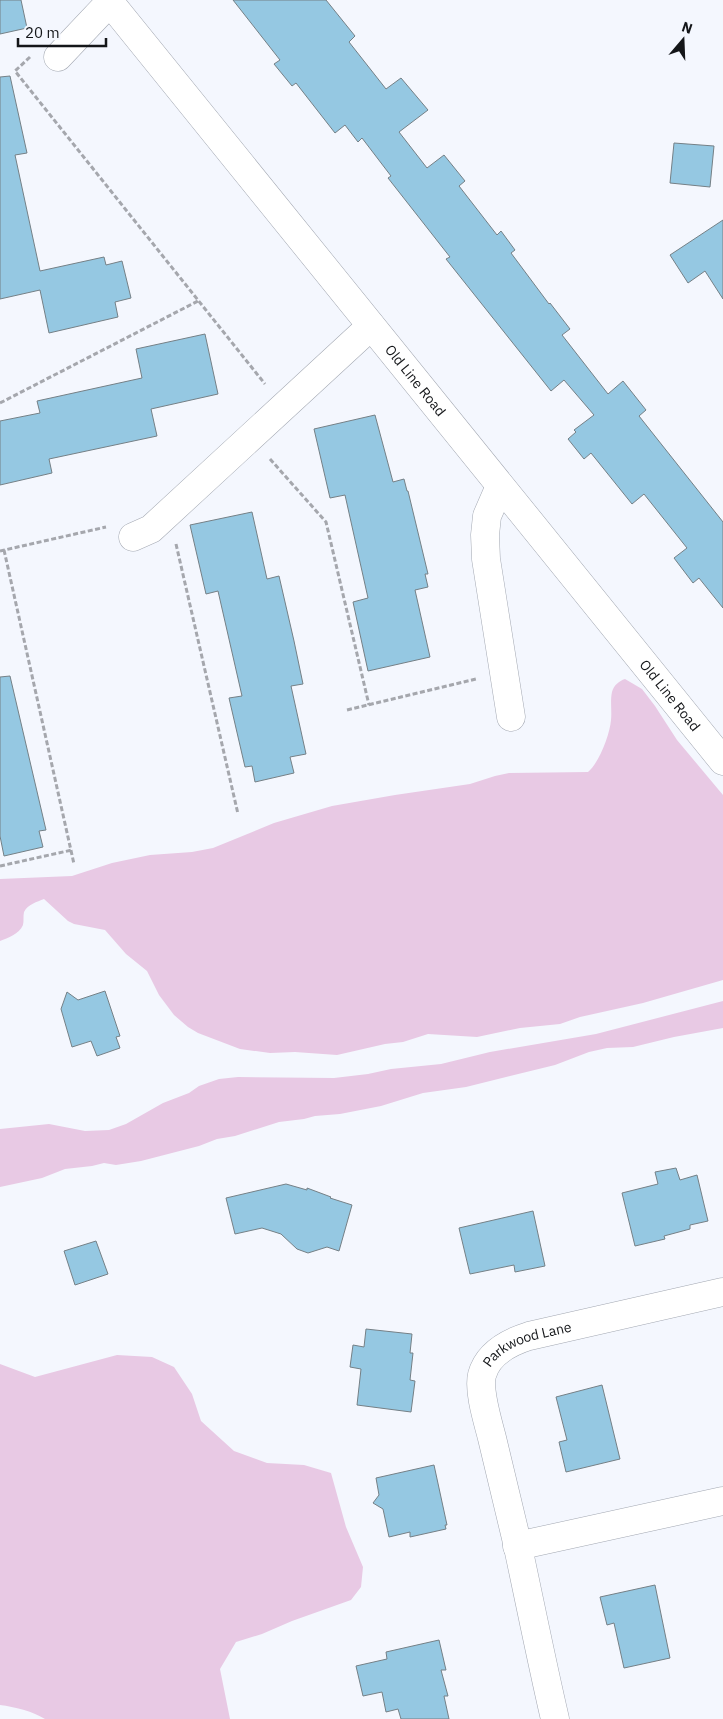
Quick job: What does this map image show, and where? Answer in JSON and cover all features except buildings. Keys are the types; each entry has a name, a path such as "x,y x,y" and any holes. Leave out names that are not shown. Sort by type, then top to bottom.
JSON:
{"street":[{"path":"46,54 109,1"},
{"name":"Old Line Road","path":"109,1 723,761"},
{"path":"144,530 371,326"},
{"path":"500,486 487,516 485,535 486,559 511,717"},
{"name":"Parkwood Lane","path":"555,1719 482,1391 482,1376 488,1364 500,1350 514,1341 723,1292"},
{"path":"517,1546 723,1501"}],"path":[{"path":"46,54 15,71 283,406"},
{"path":"0,403 198,301"},
{"path":"264,453 326,522 369,705"},
{"path":"74,864 2,551 108,526"},
{"path":"144,530 173,534 238,814"},
{"path":"346,710 504,672"},
{"path":"0,866 72,850"}],"shaded area":[{"path":"625,679 642,689 677,740 723,795 723,980 643,1003 580,1017 560,1024 520,1028 477,1037 428,1034 403,1042 385,1044 337,1055 295,1052 270,1053 240,1049 198,1033 188,1027 174,1015 159,995 147,971 126,954 105,930 68,921 44,899 26,909 23,925 19,931 0,941 0,879 72,876 112,863 150,855 192,852 213,848 274,823 332,806 470,784 509,773 588,772 600,755 609,733 612,692 617,684"},
{"path":"723,1001 723,1028 633,1047 607,1048 589,1052 555,1065 466,1087 423,1093 381,1106 340,1114 279,1122 235,1136 217,1139 199,1146 141,1161 116,1165 104,1163 65,1169 42,1178 0,1187 0,1129 49,1124 85,1131 109,1130 126,1124 163,1103 189,1093 199,1086 219,1079 238,1077 334,1078 391,1069 441,1064 490,1052 596,1034"},
{"path":"117,1355 152,1357 174,1367 192,1394 201,1421 234,1451 267,1463 304,1465 331,1473 346,1527 363,1567 361,1587 351,1600 236,1642 220,1669 230,1719 45,1719 23,1710 0,1705 0,1364 35,1377"}]}
